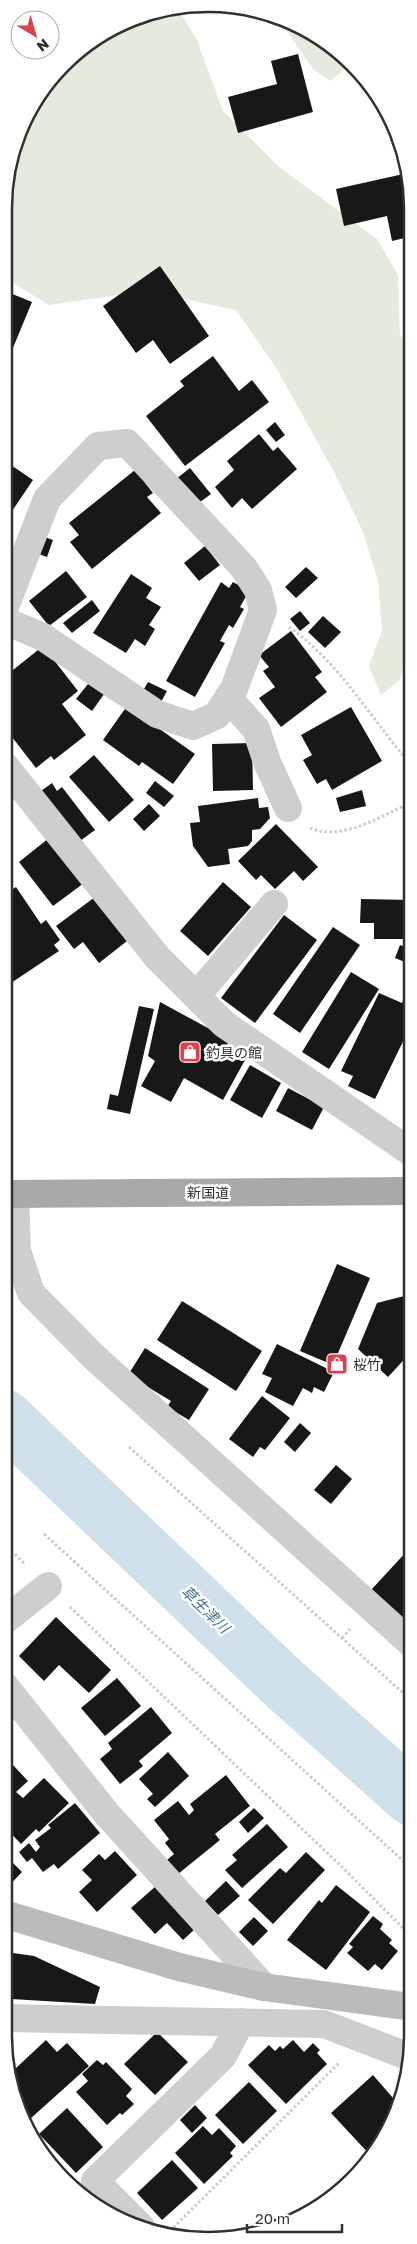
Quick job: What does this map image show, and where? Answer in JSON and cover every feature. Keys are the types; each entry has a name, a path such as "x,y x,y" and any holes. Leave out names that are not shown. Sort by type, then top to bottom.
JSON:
{"main road":[{"name":"新国道","path":"12,1194 404,1191"}],"street":[{"path":"12,590 47,499 98,446 127,443 243,567 258,590 263,610 234,690 217,715 193,726 157,714 43,637 12,624"},
{"path":"228,698 256,729 267,762 288,808"},
{"path":"12,775 157,957 224,1024 404,1148"},
{"path":"197,996 274,904"},
{"path":"12,1210 17,1251 31,1293 93,1356 404,1637"},
{"path":"12,1615 48,1586"},
{"path":"12,1695 107,1814 264,1987"},
{"path":"12,1916 179,1968 264,1987 404,2006"},
{"path":"296,1991 324,2024"},
{"path":"12,2018 324,2024 404,2054"},
{"path":"127,2214 95,2181 223,2056 241,2022"}],"path":[{"path":"260,618 284,624 308,640 344,678 404,757"},
{"path":"288,808 305,826 322,833 342,832 404,805"},
{"path":"129,1448 404,1694"},
{"path":"44,1534 404,1862"},
{"path":"12,1552 342,1866 404,1929"},
{"path":"173,2228 364,2038"}],"shaded area":[{"path":"181,14 197,40 223,111 279,167 377,239 398,275 400,335 404,341 404,663 400,680 381,695 369,666 382,631 378,581 363,532 334,472 277,369 236,310 146,291 49,305 12,282 14,183 27,133 53,89 89,53 133,27"},
{"path":"284,27 328,53 345,68 330,81 313,69"}],"building":[{"path":"298,54 313,112 238,133 228,97 277,84 271,61"},
{"path":"402,174 404,196 404,238 392,241 387,216 344,226 336,189"},
{"path":"160,266 209,336 170,364 153,340 136,353 103,306"},
{"path":"12,294 32,302 12,350"},
{"path":"213,356 239,391 252,380 269,402 185,466 146,416 184,386 180,381"},
{"path":"275,422 285,435 276,442 266,430"},
{"path":"259,434 273,451 278,447 297,469 252,509 242,498 232,508 215,487 234,470 227,461"},
{"path":"12,466 33,480 12,511"},
{"path":"190,468 211,494 196,505 176,479"},
{"path":"135,470 153,493 147,497 161,513 92,569 70,542 79,535 69,523"},
{"path":"42,536 53,540 47,557 36,553"},
{"path":"205,546 220,565 199,581 184,563"},
{"path":"306,567 318,578 296,598 285,587"},
{"path":"66,571 87,597 49,626 29,601"},
{"path":"131,574 152,588 146,598 161,607 149,625 155,629 145,646 135,639 126,653 93,633"},
{"path":"221,582 229,588 233,582 249,591 240,607 244,609 233,628 229,625 220,641 225,643 195,697 166,681"},
{"path":"92,600 100,611 72,633 63,623"},
{"path":"300,611 310,623 300,631 290,619"},
{"path":"323,616 341,632 325,648 308,632"},
{"path":"291,631 322,672 315,677 327,692 281,727 259,698 275,687 263,671 269,667 259,655"},
{"path":"43,646 78,691 62,704 86,735 54,760 51,756 36,768 12,737 12,669 13,670"},
{"path":"92,679 107,690 92,711 76,699"},
{"path":"148,682 167,691 159,706 140,696"},
{"path":"127,706 195,754 173,784 142,762 139,766 103,740"},
{"path":"351,707 382,761 332,790 326,779 317,784 303,760 312,755 301,735"},
{"path":"252,743 253,790 213,791 212,744"},
{"path":"94,755 134,800 109,822 69,777"},
{"path":"155,781 174,796 164,807 146,793"},
{"path":"52,783 57,791 62,787 95,830 80,841 41,791"},
{"path":"362,790 366,806 340,812 336,798"},
{"path":"258,798 259,808 268,807 270,818 260,829 252,830 252,841 248,846 228,849 230,864 208,867 193,846 190,823 200,822 198,806"},
{"path":"149,804 160,816 144,831 133,819"},
{"path":"276,824 318,867 303,881 294,871 275,889 261,875 256,880 238,861"},
{"path":"49,838 84,883 53,906 19,862"},
{"path":"223,882 251,907 208,956 180,931"},
{"path":"16,887 41,924 46,920 60,940 54,945 59,951 12,982 12,890"},
{"path":"95,897 127,941 99,963 83,942 74,949 56,926"},
{"path":"361,899 404,900 404,939 374,939 374,923 360,923"},
{"path":"284,915 317,940 255,1023 221,998"},
{"path":"333,927 360,945 300,1033 273,1014"},
{"path":"400,945 404,946 404,962 395,958"},
{"path":"351,972 379,989 329,1069 302,1052"},
{"path":"379,993 402,1003 404,998 404,1039 375,1099 348,1086 353,1076 341,1071"},
{"name":"釣具の館","path":"160,1002 230,1040 225,1049 245,1060 223,1100 184,1078 171,1102 141,1086 155,1061 148,1056"},
{"path":"139,1006 154,1009 130,1114 107,1109 110,1094 118,1096"},
{"path":"250,1065 281,1083 262,1118 230,1100"},
{"path":"288,1088 324,1107 312,1130 276,1111"},
{"path":"337,1264 370,1278 333,1365 300,1351"},
{"path":"404,1296 404,1360 388,1377 358,1349 377,1303"},
{"path":"182,1301 262,1351 236,1391 157,1340"},
{"path":"277,1344 334,1372 324,1392 314,1387 312,1393 303,1388 293,1406 265,1392 272,1378 262,1374"},
{"path":"145,1348 209,1389 189,1420 167,1407 171,1401 128,1375"},
{"path":"262,1396 290,1418 265,1450 260,1447 253,1457 229,1439"},
{"path":"300,1423 311,1433 295,1452 284,1442"},
{"path":"336,1465 352,1479 331,1504 314,1490"},
{"path":"404,1554 404,1620 371,1590"},
{"path":"56,1617 111,1670 89,1693 59,1665 44,1681 19,1656"},
{"path":"117,1678 141,1706 105,1736 81,1708"},
{"path":"151,1707 172,1733 139,1761 143,1766 120,1784 100,1759 112,1749 108,1743"},
{"path":"168,1752 189,1776 155,1807 147,1799 153,1794 139,1779"},
{"path":"12,1766 28,1781 16,1792 23,1798 44,1778 69,1803 39,1832 36,1829 21,1844 12,1834"},
{"path":"226,1775 250,1806 215,1834 220,1840 178,1874 167,1860 174,1854 165,1843 169,1839 154,1820 178,1801 189,1815 194,1810 190,1804"},
{"path":"75,1803 100,1833 58,1869 54,1864 43,1872 32,1858 27,1862 19,1852 29,1843 36,1852 40,1847 35,1840 51,1828 48,1825"},
{"path":"254,1808 264,1818 248,1833 239,1822"},
{"path":"267,1824 288,1847 242,1888 225,1870 237,1860 232,1855"},
{"path":"115,1851 137,1875 97,1912 79,1892 92,1880 82,1870 99,1854 105,1860"},
{"path":"306,1852 325,1870 273,1924 248,1900 280,1868 286,1873"},
{"path":"12,1862 22,1872 12,1883"},
{"path":"226,1881 240,1896 218,1915 205,1901"},
{"path":"336,1885 370,1912 326,1970 287,1940 319,1900 322,1903"},
{"path":"156,1886 196,1928 183,1940 167,1923 155,1934 131,1908"},
{"path":"373,1916 383,1924 380,1929 392,1940 389,1943 398,1951 382,1970 375,1964 368,1971 347,1953 353,1947 349,1944"},
{"path":"254,1917 268,1931 253,1946 239,1932"},
{"path":"13,1953 34,1956 100,1987 95,2004 12,1999"},
{"path":"157,2032 188,2062 155,2095 124,2064"},
{"path":"46,2040 57,2052 67,2043 89,2066 31,2118 19,2086 15,2067 16,2068"},
{"path":"293,2040 304,2052 313,2043 320,2050 317,2053 327,2064 286,2104 248,2065 269,2045 275,2051 280,2046 283,2049"},
{"path":"97,2060 103,2065 106,2062 132,2089 126,2096 134,2104 107,2125 76,2092 88,2081 82,2074"},
{"path":"373,2075 393,2098 395,2096 390,2111 366,2151 331,2113"},
{"path":"249,2082 277,2111 243,2144 215,2115"},
{"path":"195,2105 207,2118 192,2133 180,2120"},
{"path":"67,2108 103,2147 76,2173 39,2134"},
{"path":"203,2126 212,2135 219,2128 236,2146 230,2153 233,2156 204,2184 175,2153"},
{"path":"172,2160 198,2188 162,2220 137,2193"}],"waterway":[{"name":"草生津川","path":"12,1425 282,1682 404,1791"}],"place":[{"name":"釣具の館","path":"190,1052"},
{"name":"桜竹","path":"337,1364"}]}
